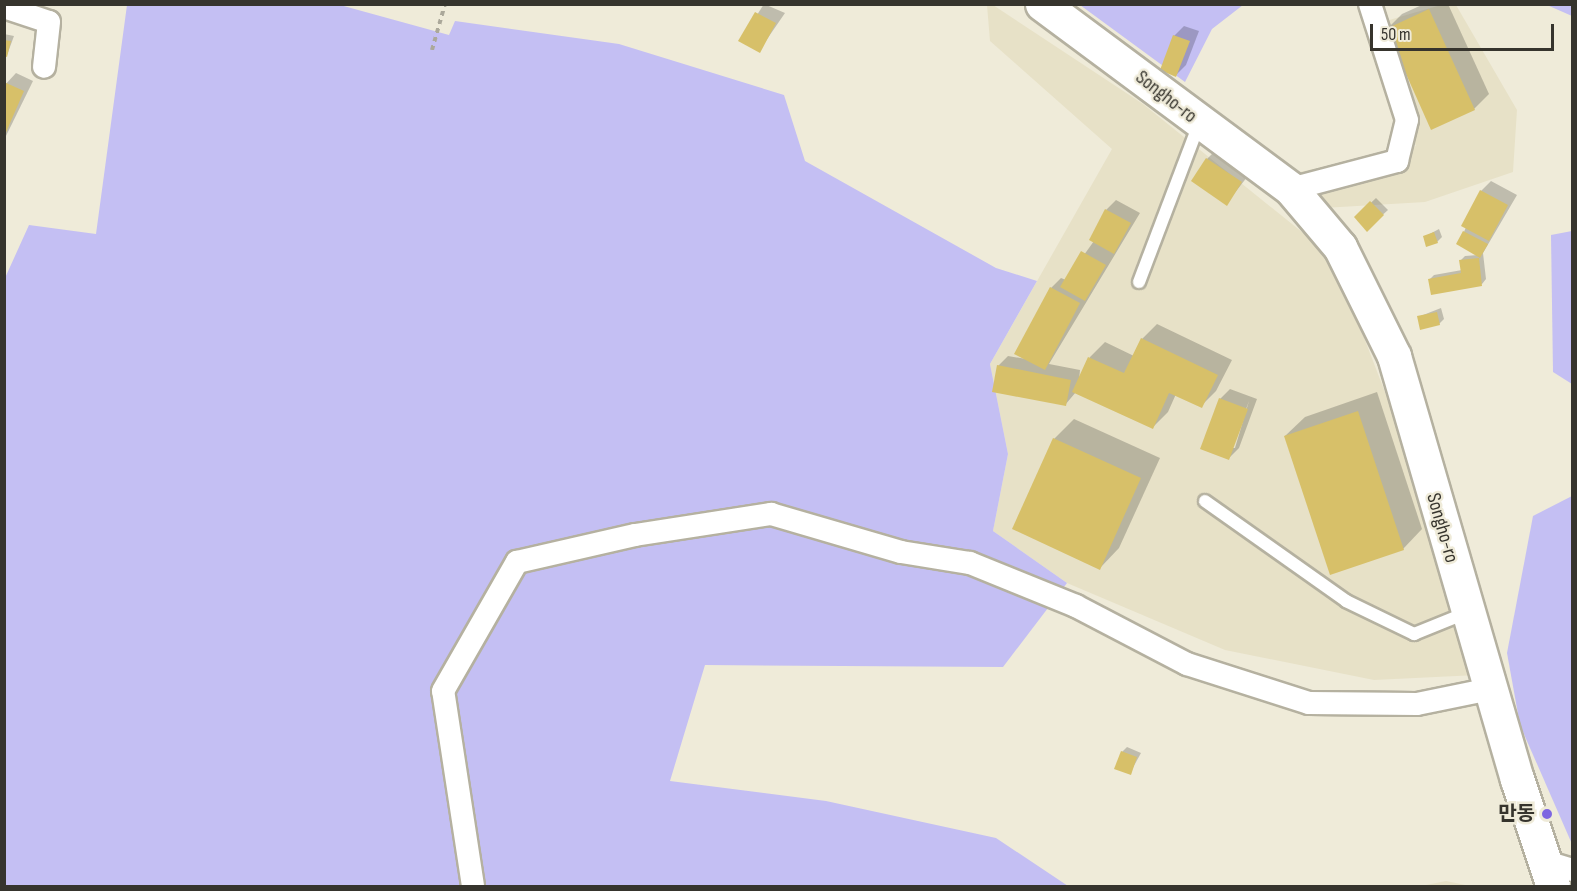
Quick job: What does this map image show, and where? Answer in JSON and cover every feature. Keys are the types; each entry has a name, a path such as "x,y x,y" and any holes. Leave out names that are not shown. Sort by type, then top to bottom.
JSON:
{"main road":[{"name":"Songho-ro","path":"1042,4 1098,43 1199,124 1292,189 1340,247 1394,356 1490,689 1556,872"}],"street":[{"path":"1292,189 1397,161 1407,120 1370,4"},
{"path":"4,7 49,22 44,67"},
{"path":"473,886 443,691 516,562 635,535 771,514 901,552 970,563 1076,606 1187,664 1309,703 1417,704 1490,689"}],"lane":[{"path":"1139,282 1199,124"},
{"path":"1205,501 1346,601 1414,634 1468,612"}],"path":[{"path":"432,50 445,4"}],"shaded area":[{"path":"127,5 340,5 449,35 455,21 619,44 784,95 805,161 996,268 1037,281 990,364 1008,454 993,531 1067,583 1003,667 705,665 670,781 826,801 996,838 1068,886 5,886 5,278 29,225 96,234"},
{"path":"987,5 993,5 1143,104 1333,257 1393,413 1477,675 1374,680 1225,650 1067,583 993,531 1008,454 990,364 1112,149 990,41"},
{"path":"1080,5 1243,5 1212,29 1185,82"},
{"path":"1441,5 1456,5 1517,110 1513,172 1425,202 1323,208 1291,174 1416,146 1365,27"},
{"path":"1547,5 1572,5 1572,16"},
{"path":"1572,231 1572,384 1553,372 1551,235"},
{"path":"1572,496 1572,844 1520,725 1507,653 1533,516"},
{"path":"1446,881 1470,886 1421,886"}],"building":[{"path":"1429,9 1475,110 1431,130 1386,29"},
{"path":"755,12 776,23 760,53 738,41"},
{"path":"1173,35 1190,41 1176,77 1160,70"},
{"path":"4,40 11,41 7,57 4,56"},
{"path":"4,82 24,91 4,137"},
{"path":"1206,158 1242,182 1227,206 1191,181"},
{"path":"1480,190 1508,205 1489,241 1461,226"},
{"path":"1370,201 1384,215 1367,232 1354,217"},
{"path":"1105,209 1131,223 1114,254 1089,240"},
{"path":"1463,231 1488,244 1480,258 1456,244"},
{"path":"1434,232 1438,243 1426,247 1423,236"},
{"path":"1081,251 1106,265 1085,301 1060,287"},
{"path":"1479,258 1482,286 1431,295 1428,279 1461,273 1459,260"},
{"path":"1050,287 1080,303 1045,370 1014,354"},
{"path":"1437,312 1440,325 1420,330 1417,316"},
{"path":"1141,338 1218,375 1202,408 1169,393 1153,429 1072,392 1088,357 1124,373"},
{"path":"997,365 1071,380 1066,406 992,392"},
{"path":"1219,398 1248,409 1229,460 1200,449"},
{"path":"1358,411 1404,550 1330,575 1284,436"},
{"path":"1053,438 1141,478 1100,570 1012,529"},
{"path":"1121,751 1137,757 1131,775 1114,769"}],"place":[{"name":"만동","path":"1547,814"}]}
